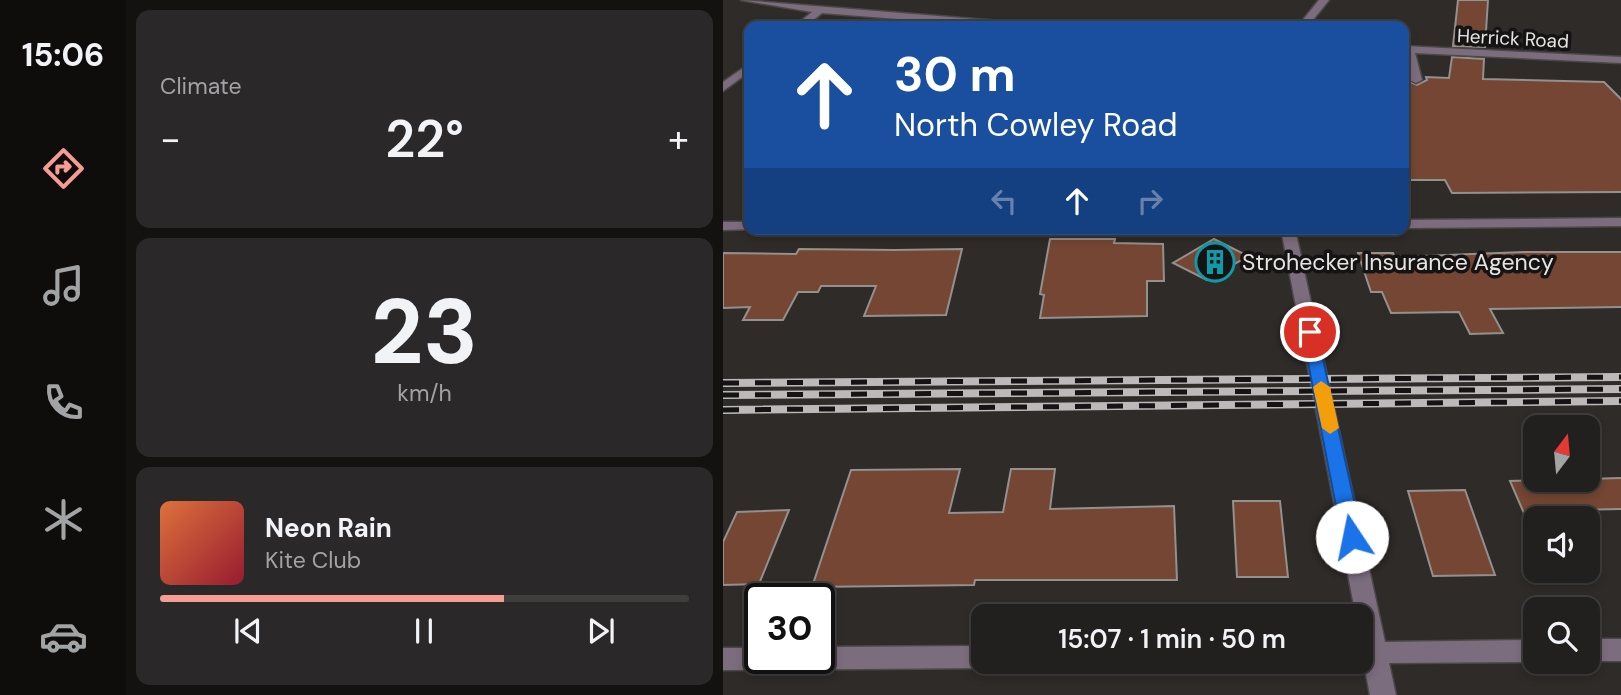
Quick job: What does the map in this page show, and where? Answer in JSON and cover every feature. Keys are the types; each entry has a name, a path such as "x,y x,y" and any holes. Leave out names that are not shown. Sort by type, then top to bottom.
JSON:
{"street":[{"path":"746,0 819,11 956,21"},
{"path":"1306,21 1324,0"},
{"path":"806,21 819,11"},
{"name":"Herrick Road","path":"1409,50 1621,60"},
{"path":"1409,59 1416,80"},
{"path":"723,88 744,71"},
{"path":"1409,224 1621,222"},
{"path":"723,226 744,226"},
{"path":"1289,235 1328,414 1360,604"},
{"path":"1600,650 1621,650"},
{"path":"1373,653 1523,651"},
{"path":"723,659 971,657"},
{"path":"1373,667 1383,695"}],"building":[{"path":"1458,0 1488,0 1485,47 1453,46"},
{"path":"1452,57 1484,59 1483,79 1604,82 1622,100 1622,192 1452,193 1445,180 1409,180 1409,81 1417,85 1427,80 1426,77 1449,78"},
{"path":"1050,239 1115,239 1114,243 1163,244 1164,281 1147,281 1147,316 1040,318 1044,295 1040,294"},
{"name":"Strohecker Insurance Agency","path":"1214,239 1248,256 1207,280 1173,263"},
{"path":"799,249 962,249 946,315 864,316 876,286 821,286 818,292 798,292 783,320 743,320 750,307 723,308 723,253 796,254"},
{"path":"1524,252 1622,252 1622,307 1490,309 1503,333 1470,334 1459,312 1391,313 1382,292 1371,292 1358,253 1393,253 1395,257"},
{"path":"960,469 949,513 1003,512 1011,469 1055,469 1050,509 1174,506 1177,580 975,580 974,585 835,587 835,583 813,583 851,470"},
{"path":"1622,478 1622,509 1600,509 1600,506 1523,506 1523,511 1510,481 1523,481 1523,492 1600,492 1600,479"},
{"path":"1465,490 1495,575 1433,576 1408,491"},
{"path":"1233,501 1280,501 1288,577 1237,577"},
{"path":"789,510 759,583 723,585 723,542 737,512"}],"railway":[{"path":"723,383 1622,377"},
{"path":"723,395 1622,389"},
{"path":"723,410 1622,401"}],"slow traffic":[{"path":"1321,387 1330,428"}],"place":[{"name":"Strohecker Insurance Agency","path":"1215,262"}],"route":[{"path":"1310,332 1352,537"}]}
